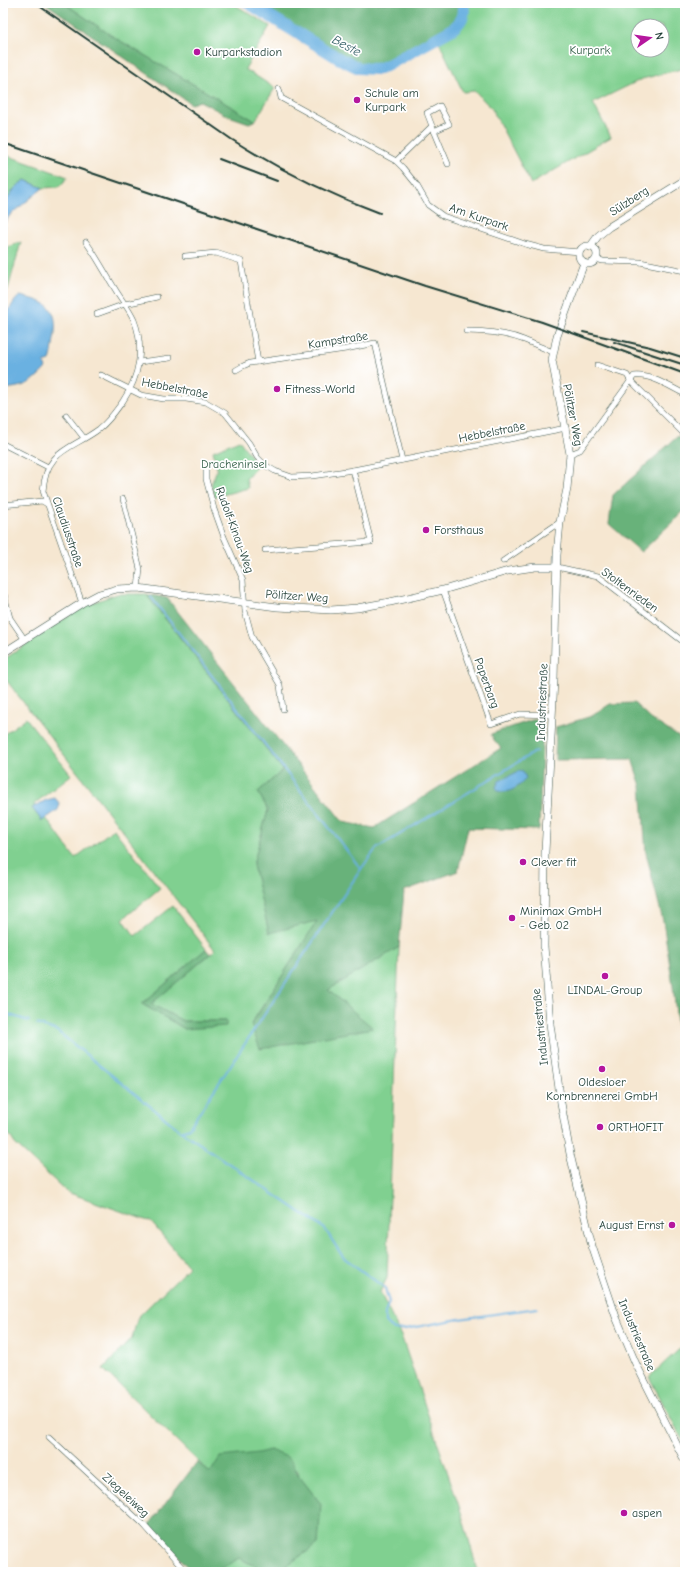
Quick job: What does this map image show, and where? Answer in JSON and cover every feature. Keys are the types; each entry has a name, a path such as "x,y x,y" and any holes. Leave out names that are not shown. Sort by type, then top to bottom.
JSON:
{"main road":[{"name":"Sülzberg","path":"580,252 585,247 590,247 598,236 609,227 685,180"},
{"path":"580,252 579,257 584,263 592,263 596,259 596,252 590,247"},
{"name":"Pölitzer Weg","path":"3,653 82,602 99,594 117,589 138,588 304,609 331,610 357,608 390,602 443,590 508,571 535,567 557,567 560,522 567,489 570,454 552,360 557,336 584,263"},
{"name":"Industriestraße","path":"557,567 552,715 545,852 544,946 550,1024 560,1103 575,1178 592,1246 616,1317 635,1362 685,1461"}],"street":[{"name":"Am Kurpark","path":"279,89 281,98 396,161 416,184 428,205 443,216 524,244 544,249 580,252"},
{"path":"434,132 449,124 440,106 427,113 434,132 448,164"},
{"path":"396,161 432,126"},
{"name":"Claudiusstraße","path":"82,602 47,504 43,491 44,482 48,467 54,458 72,444 98,429 111,418 131,389 139,362 139,340 134,320 86,242"},
{"path":"185,256 216,253 241,261 258,362"},
{"path":"596,259 603,261 640,262 685,271"},
{"path":"96,314 124,304 157,297"},
{"path":"466,331 494,333 512,337 553,352"},
{"name":"Kampstraße","path":"236,370 243,366 258,362 375,344 402,460"},
{"path":"139,362 170,358"},
{"path":"597,365 627,375 630,380 685,436"},
{"path":"101,375 131,389"},
{"path":"570,454 580,450 634,376 640,375 653,379 685,394"},
{"name":"Hebbelstraße","path":"131,389 142,395 164,399 186,399 206,402 225,413 249,443 257,457 265,465 282,474 292,477 312,476 353,470 566,428"},
{"path":"66,415 84,438"},
{"path":"3,444 48,467"},
{"name":"Rudolf-Kinau-Weg","path":"206,465 206,479 224,536 243,580 245,611 252,637 280,685 283,709"},
{"path":"265,550 371,542 353,470"},
{"path":"123,499 140,568 138,588"},
{"path":"3,505 42,502 47,504"},
{"path":"503,561 560,522"},
{"name":"Stoltenrieden","path":"557,567 598,576 685,643"},
{"path":"3,590 10,618 25,640"},
{"name":"Paperbarg","path":"443,590 491,724 520,714 552,715"},
{"name":"Ziegeleiweg","path":"49,1437 143,1524 186,1572"}],"green space":[{"path":"45,3 64,3 112,36 255,121 249,123 226,115 200,101 191,104"},
{"name":"Kurparkstadion","path":"64,3 232,3 270,26 245,69 275,88 255,121 112,36"},
{"path":"248,3 463,3 464,11 458,25 451,30 386,66 376,69 359,68 340,59"},
{"name":"Kurpark","path":"463,3 685,3 685,68 642,79 593,103 611,137 531,184 492,109 475,91 463,92 437,38 458,25 463,16"},
{"path":"3,154 68,177 59,187 43,188 25,180 15,188 3,205"},
{"path":"21,242 8,289 3,295 3,249"},
{"path":"678,436 685,442 685,510 641,552 609,524 613,495"},
{"name":"Dracheninsel","path":"239,440 258,465 246,479 248,488 215,497 211,485 217,469 213,451"},
{"path":"117,594 146,594 283,770 258,792 268,810 253,865 269,932 318,920 251,1024 372,1028 328,990 399,947 387,1278 380,1292 402,1338 461,1512 478,1572 277,1572 318,1544 320,1503 299,1476 298,1471 270,1450 210,1473 103,1369 132,1338 138,1317 189,1267 151,1222 67,1192 15,1144 3,1125 3,735 26,718 71,775 34,804 35,806 32,808 42,821 46,818 75,858 114,829 160,888 123,919 135,936 173,906 206,949 142,1004 185,1029 226,1021 183,1021 151,1004 215,950 3,676 3,660 83,606"},
{"path":"146,594 167,598 343,822 374,828 501,748 491,734 532,720 543,720 539,830 468,828 458,871 404,891 399,947 328,990 373,1028 260,1049 251,1025 317,921 269,933 253,865 268,810 258,792 283,770"},
{"path":"634,703 651,719 685,741 685,1068 680,1050 673,986 663,921 646,853 641,786 632,759 555,760 556,727 592,716 610,704"},
{"path":"206,949 210,954 151,1004 183,1021 226,1021 226,1026 185,1029 142,1004"},
{"path":"685,1344 685,1445 649,1377"},
{"path":"270,1450 287,1457 292,1462 299,1476 321,1504 318,1544 277,1572 263,1572 263,1570 239,1558 215,1572 193,1572 149,1525 197,1462 210,1473 220,1457 258,1453"},
{"path":"239,1558 263,1570 263,1572 215,1572"}],"water":[{"path":"25,180 43,188 10,215 4,224 3,238 3,205 15,188"},
{"path":"20,296 36,300 48,306 52,310 54,316 55,333 52,354 50,361 44,363 46,368 32,381 22,386 3,389 3,318"},
{"path":"519,771 523,772 526,778 521,784 510,791 498,791 496,787 499,781"},
{"path":"55,798 60,804 58,810 42,821 32,808 46,800"}],"waterway":[{"name":"Beste","path":"248,3 340,59 359,68 376,69 386,66 458,25 464,11 463,3"},
{"path":"151,597 361,869"},
{"path":"37,1024 57,1031 181,1131 189,1128 361,869 376,849 536,751"},
{"path":"3,1013 29,1021"},
{"path":"181,1131 325,1229 343,1257 385,1288 389,1302 385,1313 385,1322 394,1330 537,1308"}],"railway":[{"path":"35,3 249,150 285,171 322,189 380,213"},
{"path":"3,143 425,286 542,322 685,374"},
{"path":"219,159 277,181"},
{"path":"583,332 650,347 685,358"},
{"path":"614,342 685,365"}],"place":[{"name":"Kurparkstadion","path":"197,52"},
{"name":"Schule am Kurpark","path":"357,100"},
{"name":"Fitness-World","path":"277,389"},
{"name":"Forsthaus","path":"426,530"},
{"name":"Clever fit","path":"523,862"},
{"name":"Minimax GmbH - Geb. 02","path":"512,918"},
{"name":"LINDAL-Group","path":"605,976"},
{"name":"Oldesloer Kornbrennerei GmbH","path":"602,1069"},
{"name":"ORTHOFIT","path":"600,1127"},
{"name":"August Ernst","path":"672,1225"},
{"name":"aspen","path":"624,1513"}]}
